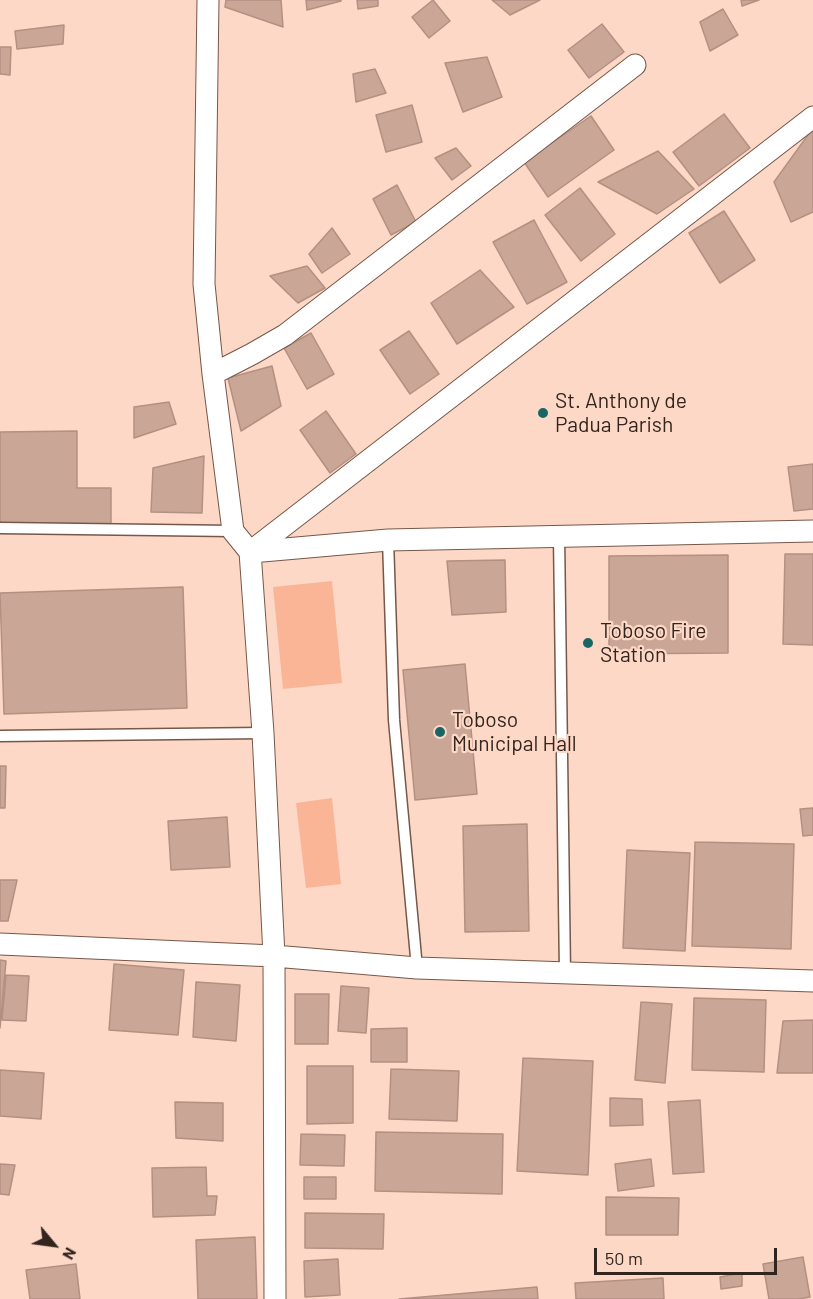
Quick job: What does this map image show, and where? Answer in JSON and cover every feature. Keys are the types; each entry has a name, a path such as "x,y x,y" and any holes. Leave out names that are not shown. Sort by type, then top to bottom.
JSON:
{"street":[{"path":"208,0 204,284 233,531 250,552 263,733 274,956 275,1299"},
{"path":"213,374 285,335 635,65"},
{"path":"250,552 813,117"},
{"path":"250,552 388,540 813,531"},
{"path":"0,944 274,956 417,968 813,981"}],"lane":[{"path":"0,528 233,531"},
{"path":"558,536 565,973"},
{"path":"388,540 394,720 417,968"},
{"path":"0,736 263,733"}],"shaded area":[{"path":"332,581 342,683 283,689 273,587"},
{"path":"332,798 341,884 306,888 296,803"}],"building":[{"path":"226,0 281,0 283,27 225,7"},
{"path":"306,0 341,0 341,1 307,10"},
{"path":"357,0 378,0 378,6 358,9"},
{"path":"433,0 450,21 429,38 412,17"},
{"path":"492,0 540,0 510,15"},
{"path":"741,0 759,0 742,6"},
{"path":"723,9 738,35 710,51 700,22"},
{"path":"602,24 624,52 589,78 568,50"},
{"path":"64,25 63,44 17,49 15,31"},
{"path":"0,47 11,47 10,75 0,74"},
{"path":"487,57 502,97 463,112 445,63"},
{"path":"375,69 386,93 356,102 353,74"},
{"path":"412,105 422,142 386,152 376,115"},
{"path":"724,114 750,148 699,186 673,152"},
{"path":"591,116 614,150 548,197 524,162"},
{"path":"813,128 813,212 791,222 774,182"},
{"path":"456,148 471,166 452,180 435,158"},
{"path":"658,151 694,189 657,214 598,182"},
{"path":"397,185 416,222 391,235 373,199"},
{"path":"580,188 615,234 581,261 545,215"},
{"path":"724,211 755,260 720,283 689,233"},
{"path":"534,220 567,282 527,304 493,242"},
{"path":"332,228 350,254 322,273 309,254"},
{"path":"307,266 325,288 298,303 270,276"},
{"path":"480,270 514,307 457,344 431,303"},
{"path":"409,331 439,374 410,394 380,350"},
{"path":"311,333 334,374 307,389 284,348"},
{"path":"272,366 281,406 241,431 228,378"},
{"path":"169,402 176,424 134,438 134,407"},
{"path":"326,411 356,454 330,473 300,430"},
{"path":"77,431 77,488 111,488 111,524 0,524 0,432"},
{"path":"204,456 202,513 151,512 153,468"},
{"path":"813,464 813,509 794,511 788,467"},
{"path":"785,554 813,554 813,645 783,644"},
{"path":"728,555 728,653 609,654 609,556"},
{"path":"505,560 506,612 452,615 447,561"},
{"path":"183,587 187,708 4,714 0,593"},
{"name":"Toboso Municipal Hall","path":"465,664 477,794 415,800 403,670"},
{"path":"0,766 6,766 5,808 0,808"},
{"path":"813,808 813,835 803,836 800,809"},
{"path":"227,817 230,867 171,870 168,821"},
{"path":"527,824 529,931 465,932 463,826"},
{"path":"695,842 794,844 791,949 692,946"},
{"path":"627,850 690,853 685,951 623,948"},
{"path":"0,880 17,880 8,921 0,921"},
{"path":"0,960 6,961 0,1028"},
{"path":"114,964 184,970 178,1035 109,1030"},
{"path":"6,975 29,976 26,1021 2,1020"},
{"path":"196,982 240,985 236,1041 193,1037"},
{"path":"341,986 369,988 366,1033 338,1031"},
{"path":"295,994 329,994 328,1044 295,1044"},
{"path":"694,998 766,1000 764,1072 692,1070"},
{"path":"641,1002 672,1004 665,1083 635,1080"},
{"path":"813,1020 813,1073 777,1073 783,1021"},
{"path":"407,1028 407,1062 371,1062 371,1029"},
{"path":"523,1058 593,1061 588,1175 517,1171"},
{"path":"307,1066 353,1066 353,1123 307,1124"},
{"path":"391,1069 459,1071 457,1121 389,1119"},
{"path":"0,1070 44,1073 41,1119 0,1116"},
{"path":"610,1098 642,1099 643,1125 610,1126"},
{"path":"700,1100 704,1172 673,1174 668,1102"},
{"path":"175,1102 223,1103 223,1141 176,1138"},
{"path":"376,1132 503,1134 502,1194 375,1191"},
{"path":"301,1134 345,1135 344,1166 300,1165"},
{"path":"651,1159 654,1186 618,1191 615,1164"},
{"path":"0,1164 15,1165 9,1195 0,1194"},
{"path":"206,1167 207,1196 217,1196 215,1215 153,1217 152,1168"},
{"path":"304,1177 336,1177 336,1199 304,1199"},
{"path":"606,1197 679,1198 678,1235 606,1235"},
{"path":"305,1213 384,1214 383,1249 305,1248"},
{"path":"255,1237 257,1299 198,1299 196,1240"},
{"path":"803,1257 810,1297 769,1299 763,1264"},
{"path":"338,1259 340,1295 305,1297 304,1261"},
{"path":"76,1264 80,1299 30,1299 26,1270"},
{"path":"742,1273 742,1286 721,1289 720,1277"},
{"path":"663,1278 664,1299 576,1299 575,1283"},
{"path":"537,1287 538,1299 399,1299"}],"place":[{"name":"St. Anthony de Padua Parish","path":"543,413"},
{"name":"Toboso Fire Station","path":"588,643"},
{"name":"Toboso Municipal Hall","path":"440,732"}]}
